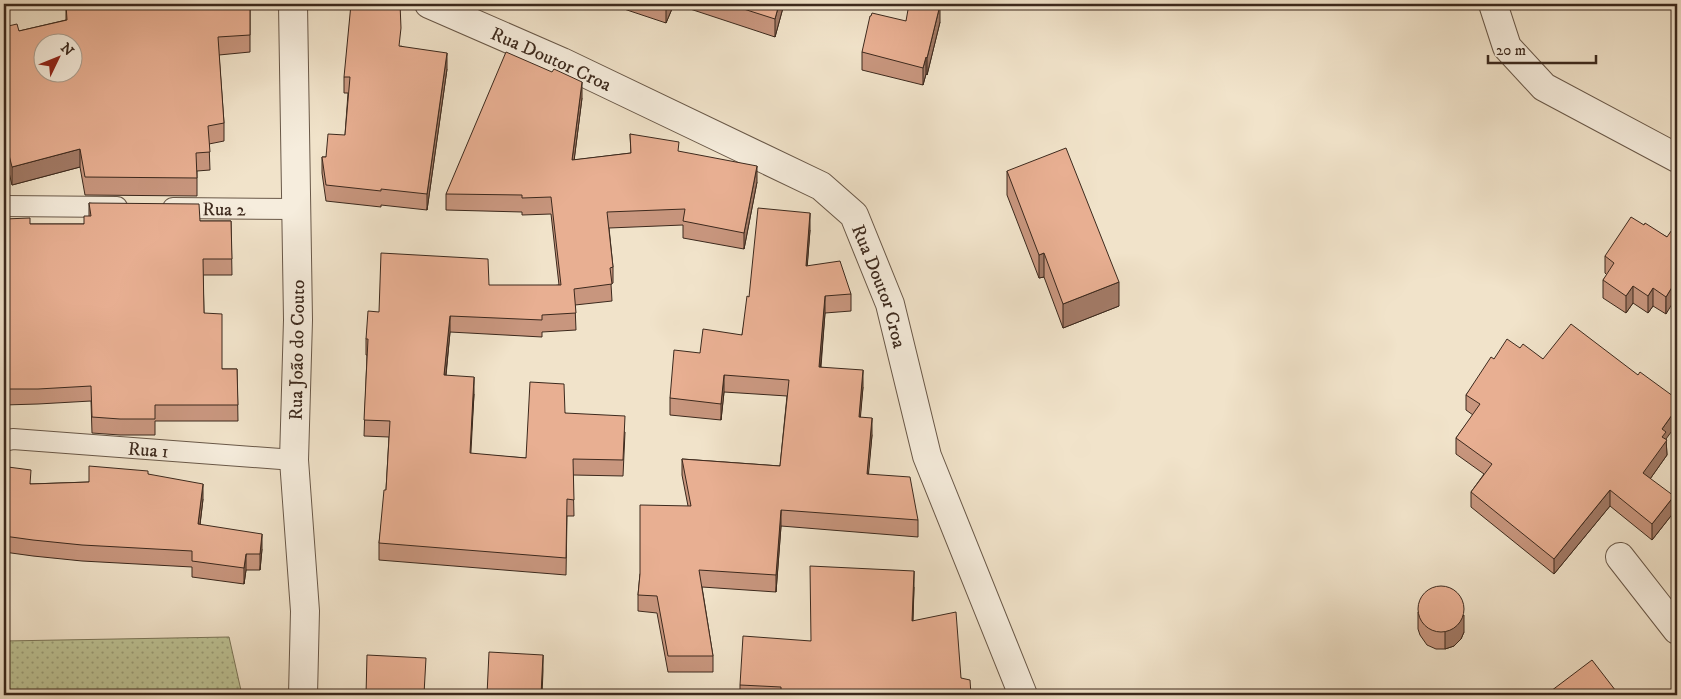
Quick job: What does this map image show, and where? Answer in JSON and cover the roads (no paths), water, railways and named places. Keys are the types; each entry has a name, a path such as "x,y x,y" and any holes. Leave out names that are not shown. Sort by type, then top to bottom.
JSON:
{"street":[{"name":"Rua João do Couto","path":"293,4 298,320 294,460 305,611 303,695"},
{"name":"Rua Doutor Croa","path":"429,4 562,62 821,186 854,215 890,304 927,456 1023,695"},
{"path":"1493,4 1507,47 1544,87 1677,158"},
{"path":"1620,557 1677,630"}],"lane":[{"name":"Rua 2","path":"4,206 296,209"},
{"name":"Rua 1","path":"4,441 13,439 294,460"}]}
